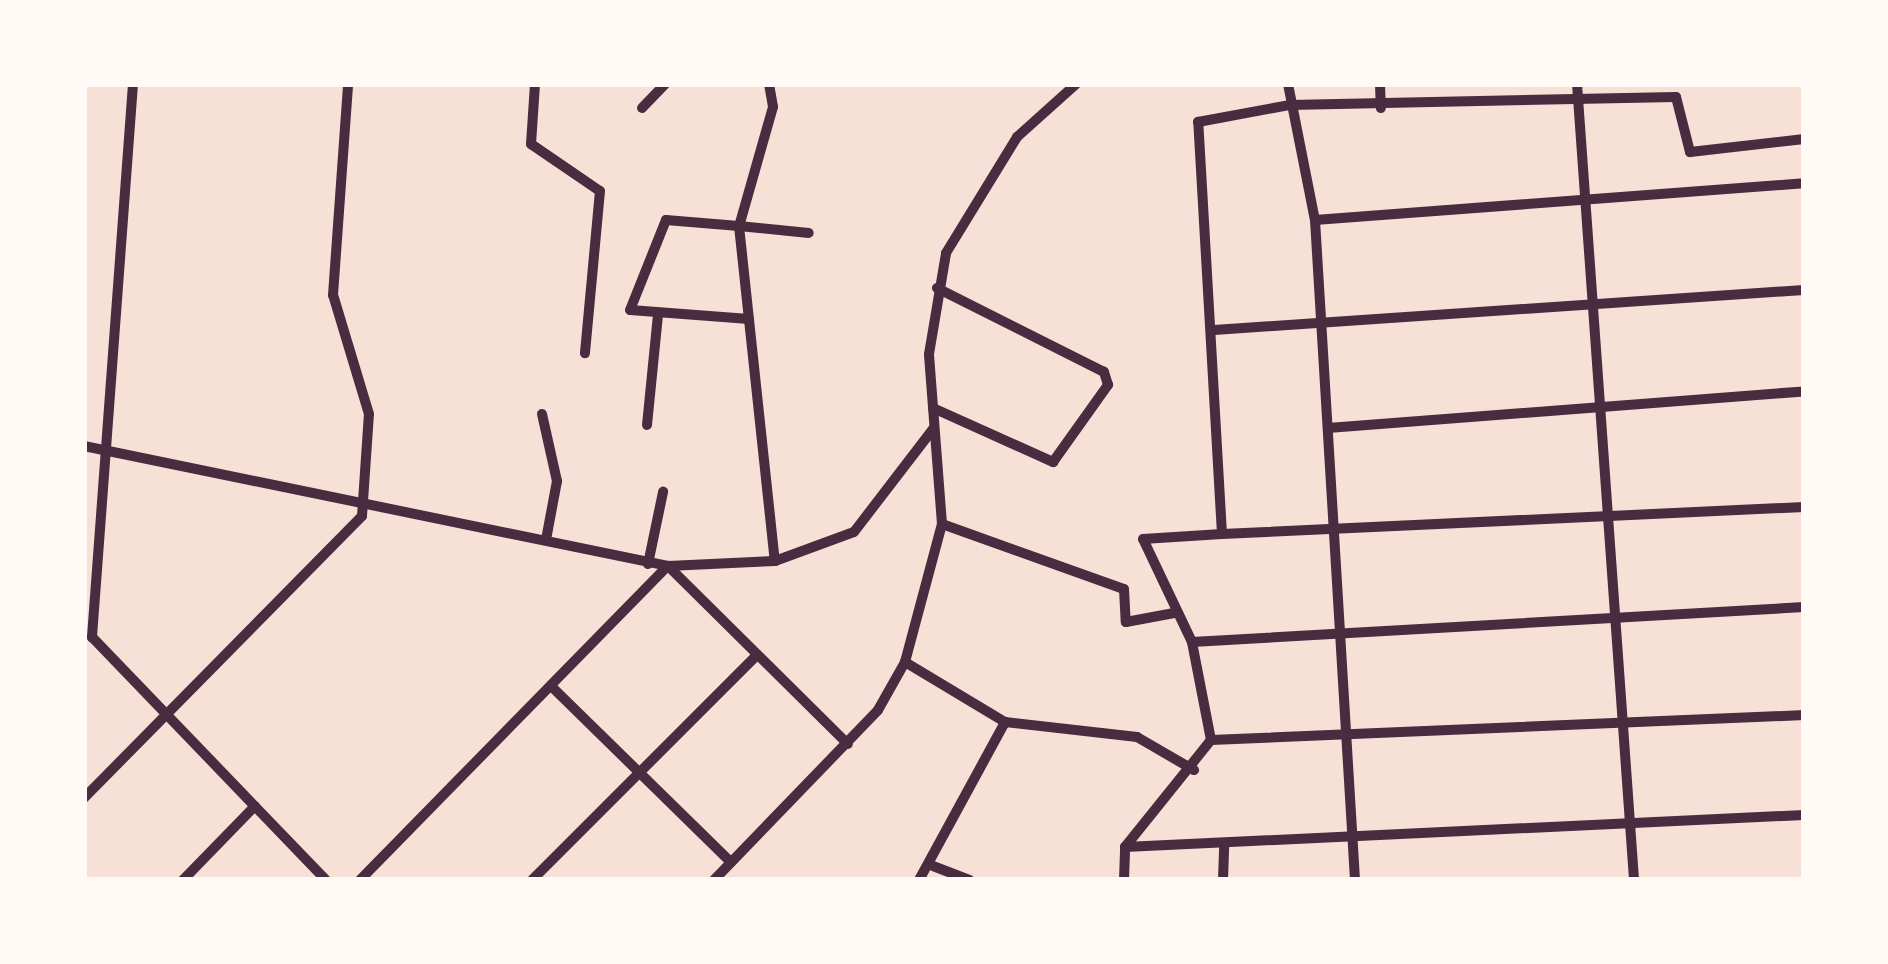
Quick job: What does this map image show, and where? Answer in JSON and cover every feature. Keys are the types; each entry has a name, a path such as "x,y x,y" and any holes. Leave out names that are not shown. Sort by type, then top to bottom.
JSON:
{"street":[{"path":"133,84 92,637 326,880"},
{"path":"84,798 366,500 369,414 334,295 348,84"},
{"path":"535,84 531,144 600,191 585,353"},
{"path":"642,108 665,84"},
{"path":"769,84 773,107 739,226 775,561"},
{"path":"715,880 848,744 905,662 942,524 933,429 937,288 972,198 1076,84"},
{"path":"1288,84 1315,220 1355,880"},
{"path":"1380,84 1382,108"},
{"path":"1577,84 1584,98 1608,413 1634,880"},
{"path":"1222,534 1214,330 1198,122 1290,105 1382,108 1676,97 1690,152 1804,139"},
{"path":"1315,220 1591,205 1804,183"},
{"path":"749,319 630,310 666,220 809,233"},
{"path":"933,408 1053,463 1108,385 1104,372 937,288"},
{"path":"1214,330 1320,328 1804,290"},
{"path":"647,425 658,314"},
{"path":"1328,428 1608,413 1804,392"},
{"path":"542,414 557,481 546,541"},
{"path":"84,446 366,500 668,566 775,561 854,532 888,501 933,429"},
{"path":"648,564 663,492"},
{"path":"1124,880 1125,847 1194,770 1211,740 1192,642 1174,613 1143,539 1804,507"},
{"path":"942,524 1124,589 1126,622 1174,613"},
{"path":"668,566 848,744"},
{"path":"360,880 668,566"},
{"path":"1192,642 1804,607"},
{"path":"532,880 757,655"},
{"path":"905,662 1005,722 1137,737 1194,770"},
{"path":"551,686 730,862"},
{"path":"1211,740 1804,715"},
{"path":"920,880 933,866 1005,722"},
{"path":"183,880 255,806"},
{"path":"1125,847 1224,846 1631,820 1804,815"},
{"path":"1223,880 1224,846"},
{"path":"933,866 969,880"}]}
